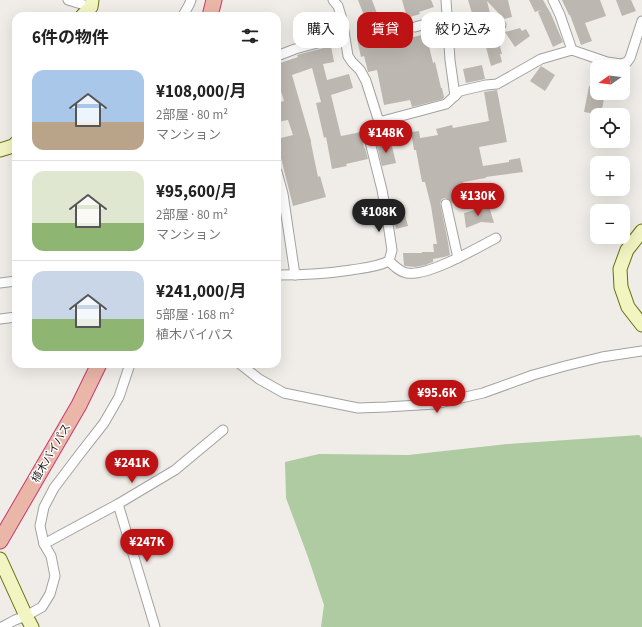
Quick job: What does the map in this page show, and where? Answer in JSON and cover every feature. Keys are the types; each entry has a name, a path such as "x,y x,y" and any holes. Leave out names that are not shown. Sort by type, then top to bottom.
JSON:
{"highway":[{"path":"211,12 214,0"},
{"name":"植木バイパス","path":"0,541 79,405 97,368"}],"main road":[{"path":"0,150 12,147"},
{"path":"642,231 627,250 620,269 621,287 628,307 642,325"},
{"path":"0,559 29,622"}],"street":[{"path":"68,0 88,8"},
{"path":"185,12 190,7 191,0"},
{"path":"333,0 338,6 340,12"},
{"path":"446,0 447,12"},
{"path":"553,0 560,15 572,50"},
{"path":"390,261 392,250 387,217 370,138 371,130 379,122 446,104 460,91 497,84 541,59 572,50 607,62 621,64 627,62 630,58 642,21"},
{"path":"416,27 421,26"},
{"path":"281,54 299,48"},
{"path":"346,48 348,56 360,70 366,81 379,122"},
{"path":"449,48 455,96"},
{"path":"281,187 295,275"},
{"path":"446,204 458,258"},
{"path":"390,261 396,268 407,273 418,273 431,270 458,258 496,238"},
{"path":"281,275 327,274 380,266 390,261"},
{"path":"0,283 12,281"},
{"path":"0,320 12,318"},
{"path":"245,368 259,379 284,394 358,408 386,407 435,404 483,393 533,375 565,366 602,358 642,352"},
{"path":"2,627 15,620 29,622 42,607 50,594 54,576 51,556 44,544 40,526 44,507 54,488 104,422 119,397 129,368"},
{"path":"44,544 118,504 175,470 223,430"},
{"path":"118,504 156,627"}],"green space":[{"path":"639,435 642,438 642,627 321,627 324,605 286,498 285,462 319,454 408,455 507,444"}],"building":[{"path":"358,0 372,0 376,12 363,12"},
{"path":"402,0 431,0 434,7 419,12 420,14 413,16 413,12 405,12"},
{"path":"468,0 508,0 512,17 505,19 505,12 497,12 487,1 490,12 472,12"},
{"path":"529,0 543,0 551,14 563,42 553,47 538,12 541,10 535,12"},
{"path":"562,0 600,0 606,16 585,23 592,41 581,45 570,15"},
{"path":"616,0 631,0 636,11 622,16"},
{"path":"520,28 522,31 526,29 530,36 515,47 505,32"},
{"path":"421,35 421,48 429,48 433,63 435,62 444,97 443,99 412,107 410,100 384,105 377,70 368,72 364,56 361,57 359,48 413,48 413,37"},
{"path":"323,48 331,48 334,62 323,64 327,80 349,74 353,88 331,95 341,136 361,132 368,159 332,169 326,137 324,138 316,103 321,102 312,68 292,75 311,141 318,177 320,176 326,197 293,206 281,158 281,138 293,135 288,120 281,121 281,102 284,101 281,91 281,63 298,57 297,55"},
{"path":"486,48 500,48 502,62 491,66"},
{"path":"482,65 485,79 466,83 463,69"},
{"path":"541,66 555,75 545,91 530,81"},
{"path":"589,86 590,100 604,100 602,108 590,108 590,113 584,112"},
{"path":"497,90 507,142 479,147 483,166 509,162 509,160 520,158 523,172 463,182 464,188 455,190 458,202 452,203 450,200 445,198 442,199 440,203 450,255 433,259 433,262 425,265 415,267 405,266 403,253 434,252 433,244 437,244 431,206 425,182 422,182 411,132 419,131 420,138 438,135 436,129 452,125 453,128 489,121 484,92"},
{"path":"404,123 407,131 398,134 395,126"},
{"path":"391,142 396,163 382,166 377,145"},
{"path":"402,204 408,226 396,229 391,207"},
{"path":"489,206 494,223 481,222 466,228 464,213"}]}
